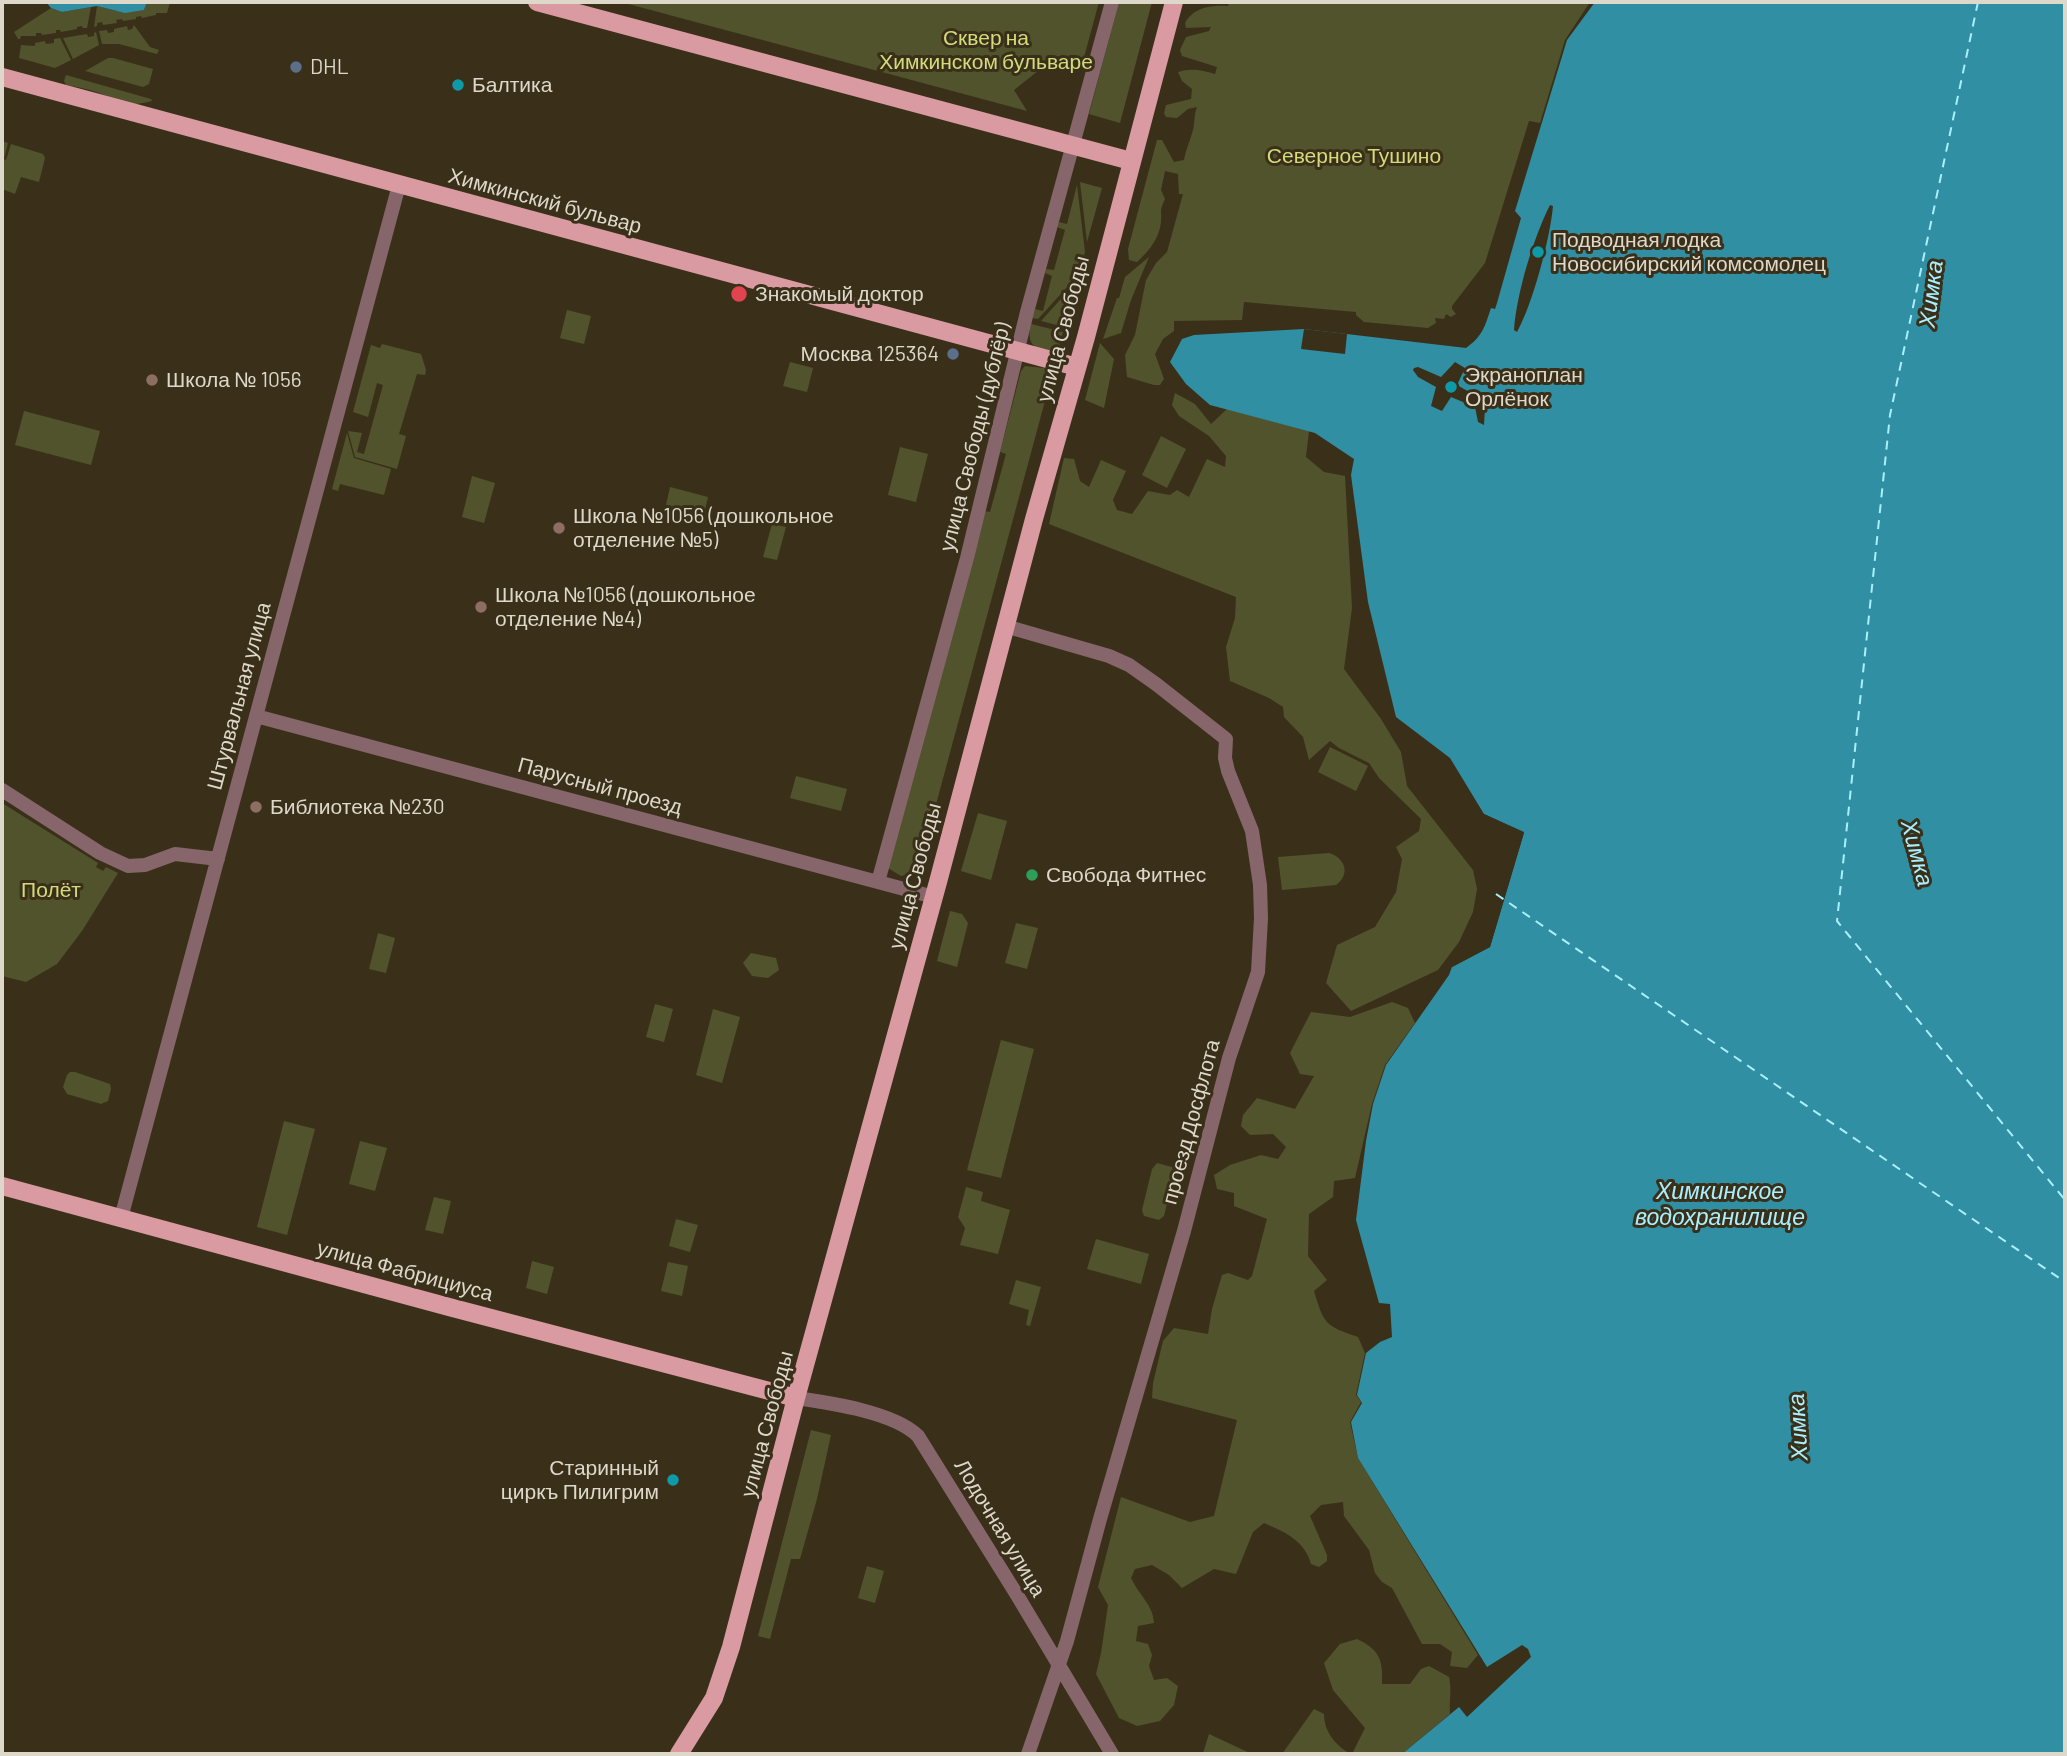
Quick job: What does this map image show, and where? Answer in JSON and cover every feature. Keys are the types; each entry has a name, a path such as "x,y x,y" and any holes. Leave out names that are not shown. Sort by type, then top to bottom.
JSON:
{"main road":[{"path":"537,2 1131,161"},
{"name":"улица Свободы","path":"680,1754 714,1698 724,1671 1174,2"},
{"name":"Химкинский бульвар","path":"2,77 1077,368"},
{"name":"улица Фабрициуса","path":"2,1186 796,1398"}],"street":[{"name":"улица Свободы (дублёр)","path":"878,882 967,558 1018,352 1112,2"},
{"name":"Штурвальная улица","path":"121,1218 398,185"},
{"name":"проезд Досфлота","path":"1005,626 1109,656 1129,665 1226,739 1225,758 1228,771 1252,831 1261,918 1258,972 1229,1058 1184,1231 1059,1667 1028,1754"},
{"name":"Парусный проезд","path":"256,716 934,897"},
{"path":"2,790 100,853 128,866 145,865 175,854 218,859"},
{"name":"Лодочная улица","path":"796,1398 843,1406 891,1419 902,1423 918,1436 1003,1571 1112,1754"}],"green space":[{"path":"147,2 170,2 167,13 116,20 117,23 103,25 102,22 94,27 97,6 117,11 144,10"},
{"name":"Сквер на Химкинском бульваре","path":"621,2 1099,2 1083,61 1070,64 1048,63 1014,90 1027,111"},
{"path":"1119,2 1152,2 1120,123 1089,114"},
{"name":"Северное Тушино","path":"1229,2 1590,2 1565,40 1540,123 1529,121 1485,263 1452,306 1456,314 1451,317 1446,314 1444,319 1435,318 1436,323 1428,328 1364,322 1356,312 1244,302 1242,320 1174,321 1174,331 1163,339 1155,354 1164,379 1160,385 1154,385 1127,377 1125,355 1135,335 1146,280 1156,263 1167,252 1183,194 1179,194 1178,174 1165,171 1161,190 1165,199 1161,209 1160,228 1153,244 1137,262 1129,260 1128,249 1157,140 1162,140 1174,162 1184,160 1193,130 1197,107 1188,109 1177,118 1166,117 1164,113 1166,105 1191,99 1192,89 1182,81 1178,72 1196,70 1215,74 1217,67 1182,56 1180,50 1186,37 1209,31 1211,27 1186,28 1185,23 1198,10 1228,6"},
{"path":"91,7 87,28 82,26 61,32 56,30 56,33 42,35 36,33 36,36 21,36 20,39 14,32 51,8 62,12"},
{"path":"134,25 150,47 159,50 157,54 119,44 102,44 99,31 114,32 114,29 127,26 128,30"},
{"path":"96,32 99,45 73,59 63,38 87,34 88,37 94,36"},
{"path":"60,38 71,60 55,68 19,58 21,45 35,46 35,43 45,41 46,44 54,43 54,39"},
{"path":"108,58 153,69 149,84 143,87 85,71"},
{"path":"66,75 152,101 124,103 66,85"},
{"path":"2,141 8,143 4,159 6,160 11,144 43,154 45,158 39,182 21,177 15,194 2,189"},
{"path":"1080,182 1102,188 1087,242"},
{"path":"1077,185 1085,252 1079,274 1038,319 1032,318 1035,309 1043,311 1052,276 1045,273 1046,269 1054,270 1065,230 1057,227 1059,222 1067,224"},
{"path":"1149,257 1121,333 1103,339 1125,277"},
{"path":"1076,282 1064,327 1041,321"},
{"path":"567,310 591,316 584,344 560,338"},
{"path":"1031,324 1063,332 1057,355 1039,349 1032,343"},
{"path":"1100,343 1114,359 1104,408 1085,400"},
{"path":"382,344 421,354 426,370 425,375 417,374 399,434 406,436 397,469 355,457 348,431 362,433 357,452 364,454 383,385 377,383 368,417 353,412 371,345 380,348"},
{"path":"790,362 813,368 807,392 783,386"},
{"path":"1025,366 1044,368 1052,375 921,860 913,873 901,876 888,868 984,511 990,512 1006,454 1000,452 1021,371"},
{"path":"1175,393 1195,404 1211,424 1227,409 1309,431 1306,457 1324,472 1345,476 1352,608 1344,669 1381,719 1401,752 1407,786 1473,870 1477,889 1473,912 1459,942 1438,970 1351,1011 1326,983 1337,945 1375,927 1396,892 1402,859 1396,847 1419,831 1421,819 1379,778 1369,763 1330,741 1309,760 1303,737 1284,717 1283,707 1230,681 1226,647 1235,618 1236,597 1049,524 1064,458 1074,459 1080,481 1089,487 1101,460 1126,471 1113,500 1117,510 1132,514 1148,491 1170,495 1177,490 1189,497 1207,459 1225,467 1226,456 1209,436 1179,416 1172,405"},
{"path":"24,411 100,431 91,465 15,445"},
{"path":"347,433 354,458 391,469 384,495 340,484 338,491 332,489"},
{"path":"1161,436 1186,449 1167,488 1142,475"},
{"path":"900,447 928,454 916,502 888,495"},
{"path":"472,476 495,483 484,523 462,517"},
{"path":"670,487 708,497 704,514 666,505"},
{"path":"772,524 786,527 777,560 763,557"},
{"path":"1330,747 1368,766 1356,791 1318,772"},
{"path":"796,776 847,789 841,811 790,798"},
{"name":"Полёт","path":"2,803 98,863 96,867 103,871 106,867 118,873 82,931 57,964 26,982 2,976"},
{"path":"978,813 1007,821 991,880 961,871"},
{"path":"1329,853 1342,862 1345,871 1336,885 1282,890 1278,857"},
{"path":"950,911 962,914 968,923 957,967 937,961"},
{"path":"1016,923 1038,928 1027,969 1005,963"},
{"path":"378,933 395,938 386,973 369,969"},
{"path":"751,953 776,958 779,970 768,978 752,976 743,963"},
{"path":"1392,1002 1408,1008 1415,1023 1385,1065 1372,1104 1355,1178 1334,1181 1333,1197 1309,1214 1308,1256 1327,1280 1314,1291 1324,1318 1333,1327 1358,1337 1365,1353 1356,1395 1361,1402 1350,1422 1358,1458 1478,1655 1467,1668 1450,1666 1452,1652 1440,1644 1422,1644 1392,1588 1382,1582 1375,1573 1369,1550 1344,1516 1343,1502 1321,1505 1310,1516 1327,1555 1327,1561 1319,1567 1311,1564 1304,1549 1293,1538 1264,1523 1253,1532 1236,1574 1214,1569 1182,1588 1169,1575 1152,1565 1135,1569 1131,1578 1148,1605 1154,1623 1138,1626 1136,1641 1148,1644 1152,1655 1149,1666 1154,1680 1167,1678 1178,1686 1174,1705 1160,1721 1137,1726 1119,1718 1096,1674 1108,1605 1098,1587 1121,1497 1190,1522 1214,1516 1237,1420 1152,1398 1153,1383 1163,1341 1174,1328 1208,1334 1222,1275 1228,1273 1248,1280 1252,1276 1267,1219 1234,1206 1234,1193 1217,1189 1214,1175 1230,1165 1261,1155 1278,1159 1286,1147 1273,1134 1250,1135 1241,1126 1243,1115 1257,1098 1295,1109 1314,1076 1300,1074 1290,1053 1311,1012 1350,1017"},
{"path":"655,1004 673,1009 664,1042 646,1037"},
{"path":"713,1009 740,1017 722,1083 696,1075"},
{"path":"1001,1040 1034,1049 1001,1178 967,1170"},
{"path":"70,1072 110,1084 108,1101 101,1104 67,1094 63,1087"},
{"path":"284,1121 315,1129 287,1235 257,1227"},
{"path":"360,1141 387,1148 375,1191 349,1184"},
{"path":"1157,1163 1172,1167 1174,1174 1164,1216 1159,1220 1144,1216 1142,1210 1152,1169"},
{"path":"966,1187 983,1192 981,1201 1010,1210 998,1254 960,1245 965,1228 958,1217"},
{"path":"434,1197 451,1201 443,1234 425,1230"},
{"path":"676,1219 698,1225 690,1252 669,1246"},
{"path":"1096,1239 1149,1254 1141,1284 1087,1269"},
{"path":"532,1261 554,1267 547,1294 526,1288"},
{"path":"668,1262 688,1266 682,1296 661,1291"},
{"path":"1016,1280 1041,1287 1030,1326 1026,1325 1029,1310 1009,1304"},
{"path":"811,1430 831,1435 800,1559 791,1559 770,1639 758,1636"},
{"path":"867,1566 884,1571 875,1603 858,1598"},
{"path":"1357,1639 1371,1647 1381,1662 1382,1684 1410,1684 1421,1669 1429,1666 1449,1677 1450,1714 1402,1754 1352,1754 1365,1728 1333,1690 1324,1663 1340,1644"},
{"path":"1314,1709 1324,1714 1326,1727 1332,1738 1351,1754 1282,1754"},
{"path":"1209,1734 1252,1754 1200,1754 1203,1753"}],"water":[{"path":"46,2 147,2 144,10 125,13 97,6 62,12 51,8"},
{"name":"Химкинское водохранилище","path":"1595,2 2065,2 2065,1754 1402,1754 1459,1707 1467,1717 1531,1657 1528,1649 1522,1645 1487,1667 1358,1458 1351,1422 1362,1403 1357,1395 1366,1353 1392,1337 1390,1304 1379,1303 1356,1220 1366,1141 1373,1104 1386,1065 1452,967 1490,947 1524,833 1484,814 1450,758 1396,717 1368,602 1351,475 1354,459 1315,433 1210,405 1186,384 1170,362 1182,339 1194,335 1304,329 1466,348 1472,344 1483,330 1491,308 1495,309 1497,303 1521,218 1515,211 1567,40","holes":["1550,205 1553,206 1545,253 1529,305 1517,332 1514,330 1522,283","1455,362 1465,368 1457,385 1480,398 1494,395 1499,398 1485,408 1484,425 1478,422 1475,407 1451,397 1442,411 1431,406 1436,387 1418,377 1413,370 1418,367 1441,377"]}],"pier":[{"path":"1304,329 1347,334 1345,354 1301,349"},
{"path":"1484,814 1524,832 1490,947 1452,967 1453,963 1487,944 1520,834 1483,818"}],"ferry route":[{"path":"1978,2 1890,415 1837,921 2065,1200"},
{"path":"1496,894 2065,1282"}],"place":[{"name":"DHL","path":"296,67"},
{"name":"Балтика","path":"458,85"},
{"name":"Подводная лодка Новосибирский комсомолец","path":"1538,252"},
{"name":"Знакомый доктор","path":"739,294"},
{"name":"Москва 125364","path":"953,354"},
{"name":"Школа № 1056","path":"152,380"},
{"name":"Экраноплан Орлёнок","path":"1451,387"},
{"name":"Школа №1056 (дошкольное отделение №5)","path":"559,528"},
{"name":"Школа №1056 (дошкольное отделение №4)","path":"481,607"},
{"name":"Библиотека №230","path":"256,807"},
{"name":"Свобода Фитнес","path":"1032,875"},
{"name":"Старинный циркъ Пилигрим","path":"673,1480"}],"water label":[{"name":"Химка","path":"1931,294"},
{"name":"Химка","path":"1917,853"},
{"name":"Химка","path":"1798,1427"}]}
